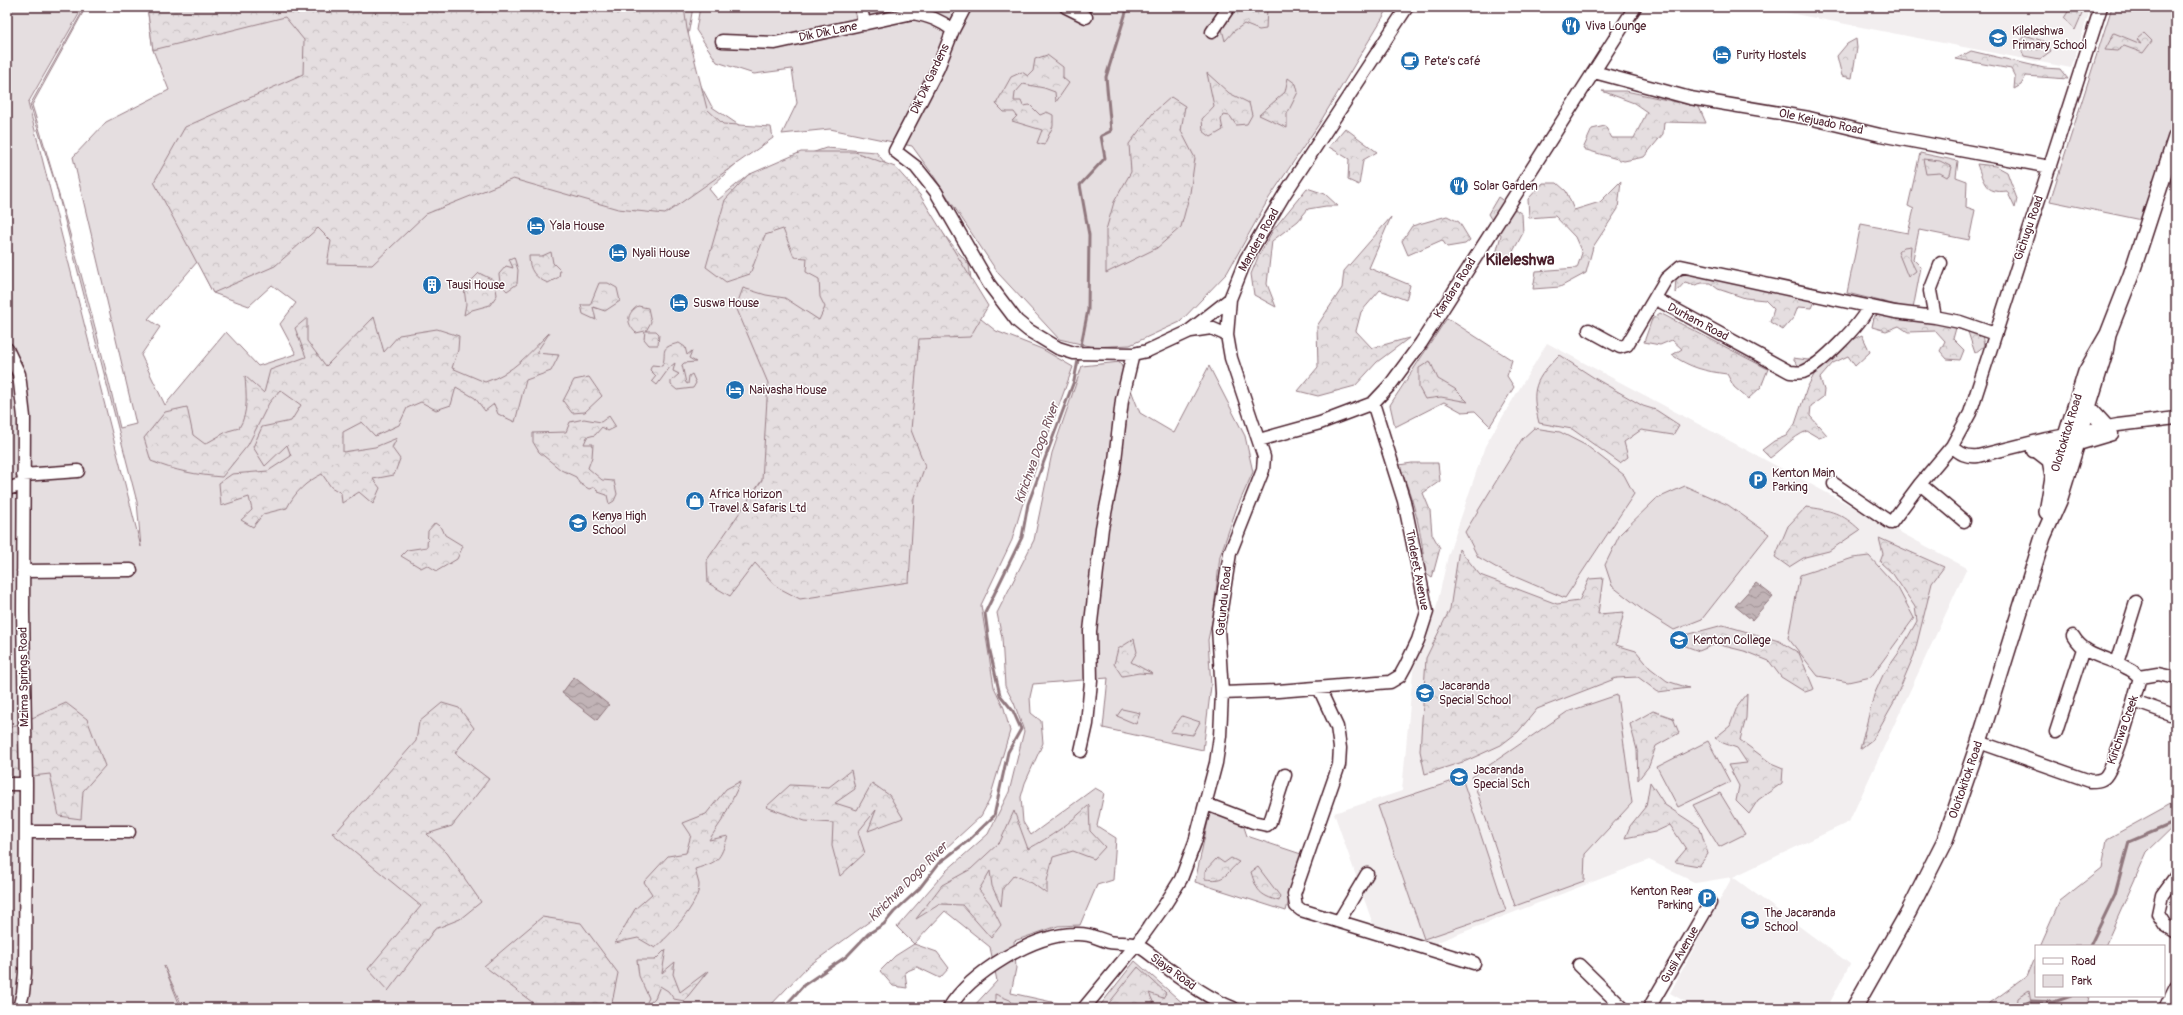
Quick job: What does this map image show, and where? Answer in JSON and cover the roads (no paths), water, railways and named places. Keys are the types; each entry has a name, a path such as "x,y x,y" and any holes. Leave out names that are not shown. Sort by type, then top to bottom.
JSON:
{"main road":[{"name":"Oloitokitok Road","path":"1854,1008 1909,911 1945,840 1979,742 2043,537 2059,501 2086,372 2108,334 2136,262 2176,137"},
{"name":"Oloitokitok Road","path":"2043,537 2053,477 2087,406 2105,352 2108,334"},
{"path":"2087,406 2107,428"},
{"path":"2037,450 2050,460 2053,477"}],"street":[{"path":"861,7 864,24"},
{"name":"Dik Dik Gardens","path":"965,7 953,30 938,68 895,151 916,167 936,192 989,284 1017,321 1028,330 1058,348 1074,353 1133,354"},
{"path":"1066,7 1086,17"},
{"path":"1212,32 1229,7"},
{"name":"Mandera Road","path":"1230,299 1246,259 1284,195 1407,7"},
{"name":"Kandara Road","path":"1259,440 1320,423 1373,403 1390,385 1421,343 1634,7"},
{"name":"Gichugu Road","path":"1834,484 1891,522 1952,446 1963,429 1972,407 1994,334 2102,7"},
{"name":"Dik Dik Lane","path":"722,41 775,43 913,13 928,16 942,22 953,30"},
{"name":"Ole Kejuado Road","path":"1594,72 1690,98 1809,118 1880,135 2050,167"},
{"path":"1935,317 1930,291 1941,263"},
{"name":"Durham Road","path":"1869,306 1864,317 1851,332 1810,368 1801,372 1790,372 1656,299 1666,280 1680,266 1869,306 1895,312 1960,322 1994,334"},
{"path":"1081,751 1087,724 1092,681 1090,631 1100,543 1114,469 1122,400 1133,354 1162,345 1188,332 1230,299"},
{"name":"Gatundu Road","path":"1084,1008 1136,945 1181,879 1195,842 1206,804 1220,736 1222,693 1218,628 1222,598 1230,553 1263,470 1264,457 1235,373 1227,335 1230,299"},
{"path":"1589,330 1620,347 1627,345 1656,299"},
{"path":"1188,332 1211,328 1227,335"},
{"name":"Mzima Springs Road","path":"7,349 19,374 22,393 26,832 25,973 23,993 19,1008"},
{"name":"Tinderet Avenue","path":"1222,693 1319,688 1390,682 1397,679 1406,665 1418,640 1427,612 1404,501 1373,403"},
{"path":"1992,453 2037,450 2118,425 2176,418"},
{"path":"1952,446 1958,453 1966,456 1992,453 2071,440 2129,428 2134,424"},
{"path":"7,489 23,480 78,471"},
{"path":"1920,484 1964,521"},
{"path":"23,571 131,570"},
{"path":"2116,663 2136,602"},
{"path":"2073,636 2083,649 2116,663 2140,677 2158,674 2176,678"},
{"path":"2056,732 2083,649"},
{"name":"Kirichwa Creek","path":"1979,742 2090,780 2101,780 2105,777 2112,763 2134,701 2140,677"},
{"path":"1319,688 1337,726 1340,748 1339,759 1294,899 1296,906 1301,910 1474,963"},
{"path":"2134,701 2176,716"},
{"path":"1206,804 1253,822 1267,825 1270,822 1285,775"},
{"path":"7,784 26,784"},
{"path":"26,832 129,832"},
{"path":"1339,921 1367,874"},
{"path":"2176,876 2162,896 2158,914 2165,925 2176,932"},
{"name":"Gusii Avenue","path":"1650,1008 1710,903"},
{"path":"949,1008 955,999 978,975 1007,956 1040,941 1073,934 1092,934 1109,942 1136,945"},
{"name":"Siaya Road","path":"1136,945 1194,989 1233,1008"},
{"path":"1579,964 1623,1008"},
{"path":"2166,1008 2176,986"}],"water":[{"path":"1756,583 1773,596 1752,620 1735,606"},
{"path":"574,677 609,705 597,720 562,693"}],"waterway":[{"name":"Kirichwa Dogo River","path":"1080,350 1088,310 1089,235 1080,185 1105,158 1101,136 1111,131 1106,77 1127,9 1130,7"},
{"name":"Kirichwa Dogo River","path":"783,1008 804,985 847,956 868,934 884,924 894,912 919,889 939,863 969,840 994,816 1008,752 1021,729 1013,711 1000,695 990,651 985,613 1022,537 1028,504 1074,381 1079,355"},
{"path":"2090,945 2115,894 2129,842 2176,822"},
{"path":"2015,1008 2031,1001 2054,1002 2068,997"}],"place":[{"name":"Viva Lounge","path":"1571,26"},
{"name":"Kileleshwa Primary School","path":"1998,38"},
{"name":"Purity Hostels","path":"1722,55"},
{"name":"Pete’s café","path":"1410,61"},
{"name":"Solar Garden","path":"1459,186"},
{"name":"Yala House","path":"536,226"},
{"name":"Nyali House","path":"618,253"},
{"name":"Tausi House","path":"432,285"},
{"name":"Suswa House","path":"679,303"},
{"name":"Naivasha House","path":"735,390"},
{"name":"Kenton Main Parking","path":"1758,480"},
{"name":"Africa Horizon Travel & Safaris Ltd","path":"695,501"},
{"name":"Kenya High School","path":"578,523"},
{"name":"Kenton College","path":"1679,640"},
{"name":"Jacaranda Special School","path":"1425,693"},
{"name":"Jacaranda Special Sch","path":"1459,777"},
{"name":"Kenton Rear Parking","path":"1707,898"},
{"name":"The Jacaranda School","path":"1750,920"}],"district":[{"name":"Kileleshwa","path":"1520,260"}]}
